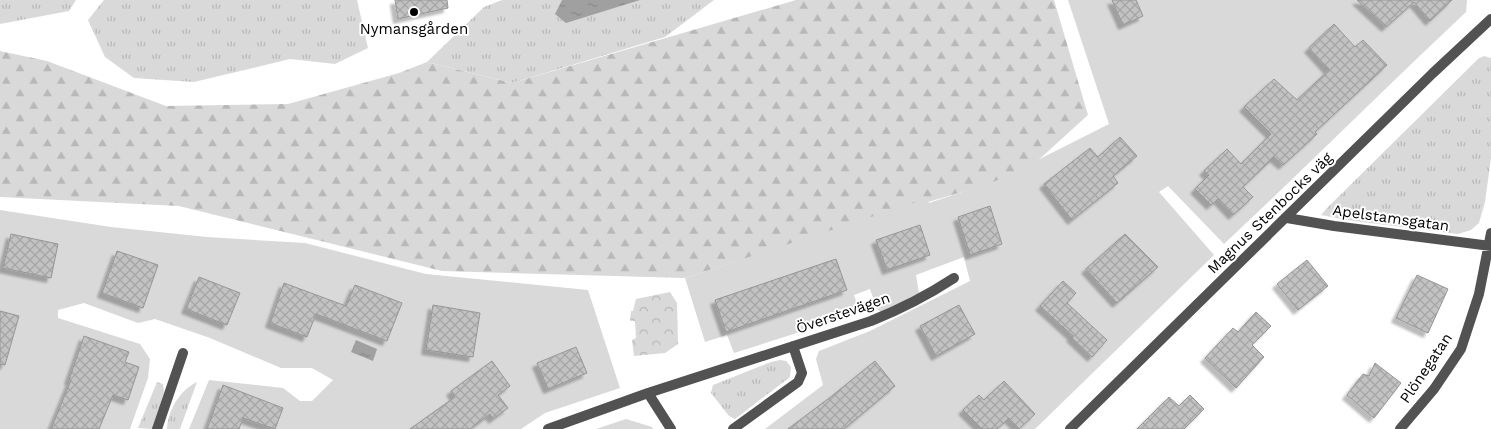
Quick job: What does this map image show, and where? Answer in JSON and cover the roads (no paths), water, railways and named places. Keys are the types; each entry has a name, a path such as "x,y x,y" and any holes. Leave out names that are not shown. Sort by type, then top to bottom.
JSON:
{"street":[{"name":"Magnus Stenbocks väg","path":"1070,429 1433,73 1491,19"},
{"name":"Apelstamsgatan","path":"1287,218 1334,226 1490,246"},
{"name":"Plönegatan","path":"1400,429 1434,389 1461,349 1479,294 1490,246 1491,233"},
{"name":"Överstevägen","path":"548,429 648,392 674,386 880,318 932,293 954,278"},
{"name":"Överstevägen","path":"733,429 798,382 802,373 793,346"},
{"path":"157,429 183,353"},
{"path":"648,392 671,429"}],"water":[{"path":"562,0 640,0 566,23 555,14"},
{"path":"356,340 377,349 373,361 351,352"}],"place":[{"name":"Nymansgården","path":"414,12"}]}
